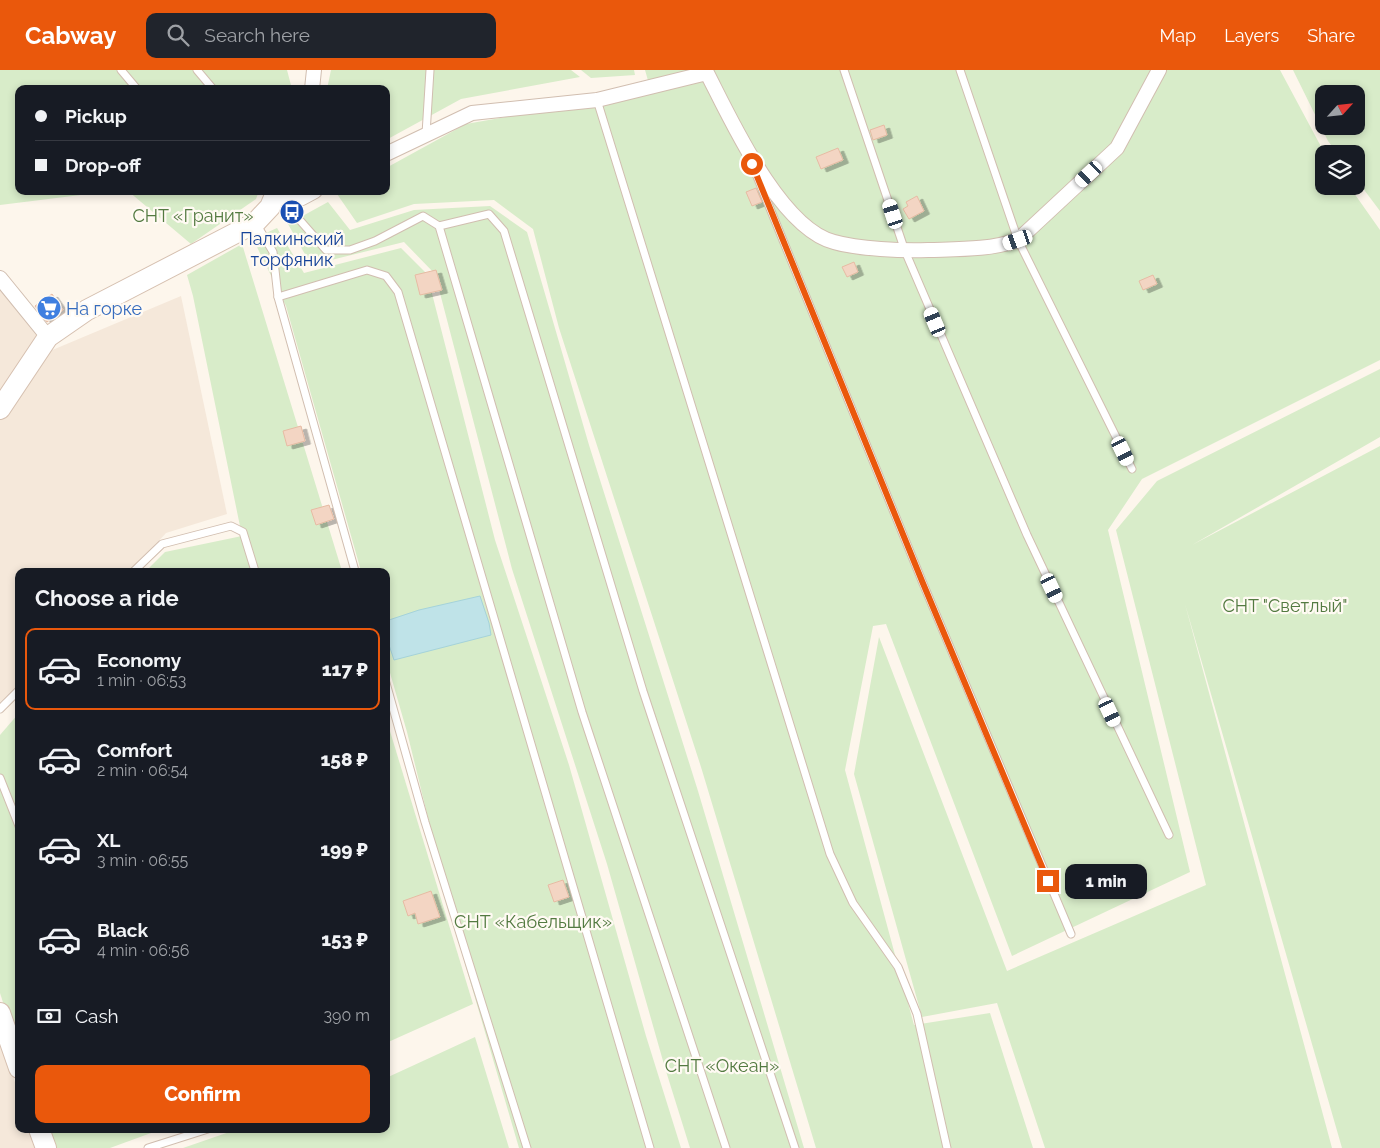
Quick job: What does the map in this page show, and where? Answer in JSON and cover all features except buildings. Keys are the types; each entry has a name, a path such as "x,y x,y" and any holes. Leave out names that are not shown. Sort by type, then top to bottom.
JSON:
{"street":[{"path":"312,85 314,70"},
{"path":"390,152 472,113 597,100 707,73 745,146 769,184 803,226 833,242 905,251 998,247 1018,240 1117,148 1159,70"},
{"path":"0,409 48,337 87,310 255,223 270,207 272,195"},
{"path":"288,195 302,198 308,195"},
{"path":"0,278 48,337"},
{"path":"0,1013 15,1056"},
{"path":"40,1133 46,1148"}],"lane":[{"path":"121,70 134,85"},
{"path":"197,70 210,85"},
{"path":"426,134 430,70"},
{"path":"844,70 905,251 1027,535 1169,836"},
{"path":"960,70 1018,240 1132,468"},
{"path":"597,100 830,854 853,903 898,967 917,1014 947,1148"},
{"path":"745,146 922,581 1071,934"},
{"path":"276,195 326,250 350,250 375,241 423,216 439,226 582,712 726,1148"},
{"path":"439,226 489,214 504,231 643,691 795,1148"},
{"path":"255,223 273,252 278,297 354,568"},
{"path":"278,297 367,270 386,276 398,292 650,1148"},
{"path":"137,568 162,544 231,526 243,532 254,568"},
{"path":"0,709 15,694"},
{"path":"390,697 425,822 527,1148"},
{"path":"0,778 15,816"},
{"path":"148,1148 195,1133"}],"shaded area":[{"path":"0,284 50,351 181,296 227,514 166,533 134,568 15,568 15,694 0,710"},
{"path":"0,1035 15,1082 15,1133 30,1133 35,1148 0,1148"}],"green space":[{"name":"СНТ «Гранит»","path":"0,70 287,70 291,85 15,85 15,195 81,195 0,205"},
{"path":"331,70 571,70 580,77 461,99 390,138 390,85 328,85"},
{"path":"581,70 634,70 635,75 591,78"},
{"path":"645,70 1280,70 1320,145 1315,145 1315,195 1355,195 1380,230 1380,360 1142,479 1108,530 1190,872 1012,956 886,624 873,626 845,770 914,1025 990,1013 1033,1148 816,1148 701,767 559,328 533,229 494,200 414,204 357,223 338,195 390,195 390,166 466,124 651,91"},
{"path":"1293,70 1380,70 1380,211 1365,191 1365,145 1331,145 1325,135 1365,135 1365,85 1315,85 1315,115"},
{"name":"СНТ «Гранит»","path":"133,195 258,195 256,199 191,244"},
{"name":"СНТ «Океан»","path":"328,202 350,230 414,210 490,206 527,232 589,445 698,791 804,1148 690,1148 665,1068 607,864 512,569 435,274 404,242 311,265 288,224"},
{"name":"СНТ «Кабельщик»","path":"277,228 304,273 401,248 427,274 495,540 569,765 646,1036 681,1148 519,1148 458,940 407,732 390,673 390,568 360,568 286,306 253,239"},
{"path":"242,244 341,568 149,568 165,552 242,536 193,296 187,275"},
{"name":"СНТ \"Светлый\"","path":"1380,369 1380,437 1192,545 1380,446 1380,1148 1342,1148 1185,604 1332,1148 1045,1148 997,1003 922,1017 854,774 879,637 1007,971 1206,885 1116,530 1157,481"},
{"path":"15,718 15,1040 0,993 0,735"},
{"path":"390,731 473,1004 390,1041"},
{"path":"475,1037 509,1148 183,1148 226,1133 390,1133 390,1076"},
{"path":"44,1133 151,1133 110,1148 49,1148"}],"water":[{"path":"480,596 491,635 394,660 390,648 390,620 419,610"}],"place":[{"name":"Палкинский торфяник","path":"292,212"},
{"name":"На горке","path":"49,308"}],"route":[{"path":"752,164 922,581 1048,881"}]}
